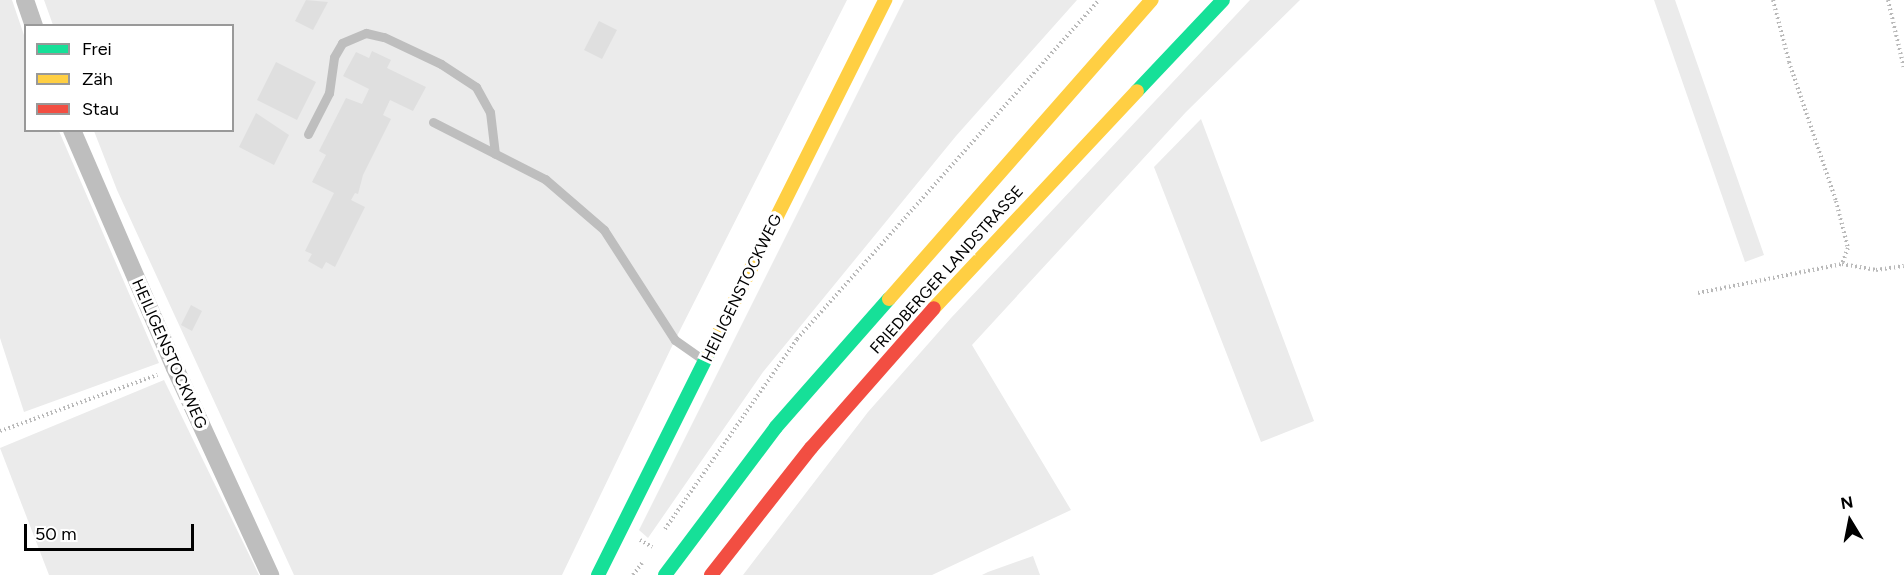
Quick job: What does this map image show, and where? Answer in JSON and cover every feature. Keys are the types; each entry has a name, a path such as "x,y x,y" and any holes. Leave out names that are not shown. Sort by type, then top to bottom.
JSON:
{"main road":[{"name":"HEILIGENSTOCKWEG","path":"597,575 885,0"},
{"name":"FRIEDBERGER LANDSTRASSE","path":"665,575 776,427 1152,0"},
{"name":"FRIEDBERGER LANDSTRASSE","path":"711,575 811,448 970,267 1222,0"}],"street":[{"path":"25,0 33,24"},
{"name":"HEILIGENSTOCKWEG","path":"73,132 174,368 270,575"}],"lane":[{"path":"308,134 329,93 334,57 342,43 366,33 384,37 441,64 476,87 490,112 495,154"},
{"path":"433,122 545,179 604,230 675,340 706,361"}],"path":[{"path":"652,547 797,339 1099,0"},
{"path":"1773,0 1789,62 1836,201 1848,248 1842,264"},
{"path":"1888,0 1904,68"},
{"path":"1698,292 1842,264 1876,270 1904,266"},
{"path":"0,431 174,368"}],"shaded area":[{"path":"0,0 12,0 24,35 24,132 59,132 159,363 24,412 0,338"},
{"path":"44,0 847,0 675,340 562,575 294,575 117,190 94,132 234,132 234,24 53,24"},
{"path":"904,0 1077,0 956,136 763,372 648,538 639,530"},
{"path":"1250,0 1300,0 1186,112 972,345 1071,510 932,575 743,575 868,412 951,318"},
{"path":"1654,0 1675,0 1764,255 1745,262"},
{"path":"1201,119 1314,421 1261,442 1154,167"},
{"path":"164,380 259,575 49,575 0,448"},
{"path":"1033,556 1040,575 982,575 988,572"}],"building":[{"path":"306,0 328,2 313,30 295,21"},
{"path":"599,21 617,30 602,59 584,50"},
{"path":"372,51 391,60 387,68 426,87 413,111 390,100 383,115 391,119 363,175 358,194 355,193 351,200 365,207 335,267 326,262 322,269 308,261 312,254 305,251 334,193 312,182 326,155 319,151 346,98 362,104 369,89 343,76 356,52 369,58"},
{"path":"276,62 316,82 297,120 257,100"},
{"path":"256,113 289,135 274,165 239,147"},
{"path":"191,305 202,311 192,331 181,325"}],"traffic: fast":[{"path":"1137,91 1223,0"},
{"path":"665,575 776,427 889,299"},
{"path":"598,575 709,352"}],"traffic: slow":[{"path":"709,352 885,0"},
{"path":"889,299 1152,0"},
{"path":"934,308 1137,91"}],"traffic: jam":[{"path":"711,575 811,448 934,308"}]}
